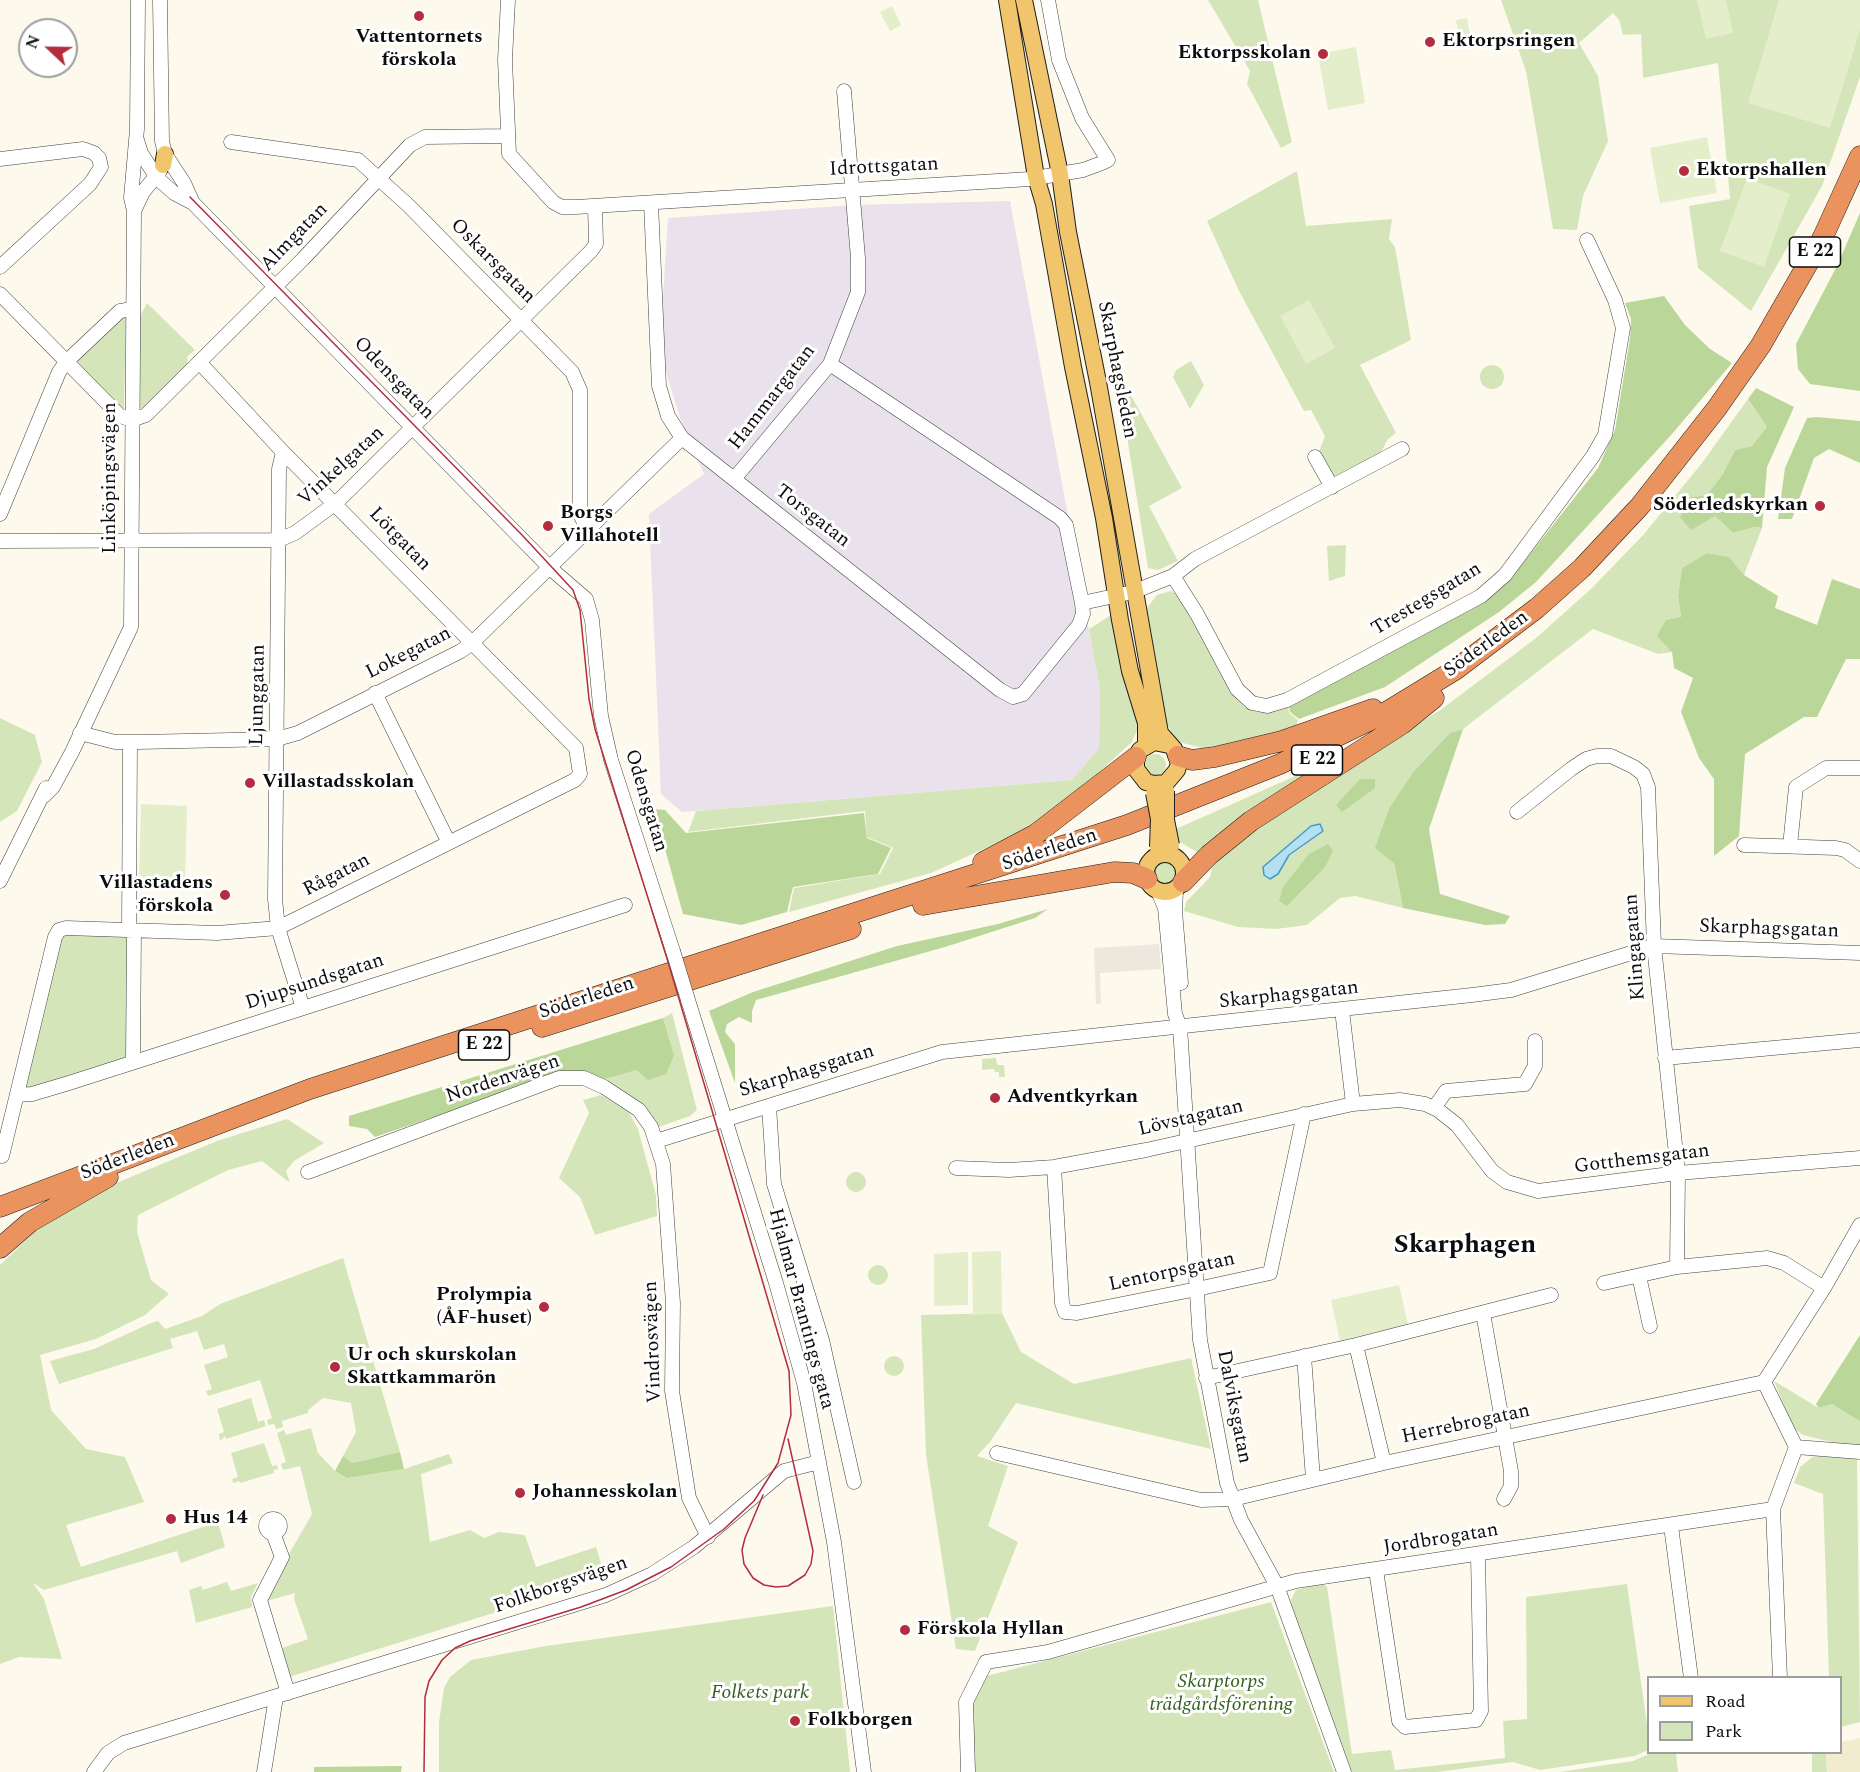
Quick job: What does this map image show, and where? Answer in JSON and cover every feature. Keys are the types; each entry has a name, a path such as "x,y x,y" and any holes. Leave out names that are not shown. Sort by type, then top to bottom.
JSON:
{"highway":[{"name":"Söderleden","path":"1427,695 1537,608 1582,568 1647,498 1710,418 1761,345 1822,239 1860,156"},
{"name":"Söderleden","path":"0,1207 310,1089 740,949 917,901 1129,838 1196,813 1322,758 1427,695 1528,630 1614,552 1655,506 1770,352 1833,242 1860,185"},
{"path":"1173,750 1200,759 1282,741 1427,695"},
{"path":"1180,886 1209,855 1251,821 1402,724 1427,695"},
{"path":"917,901 1035,834 1141,751"},
{"path":"917,901 1114,872 1133,873 1152,885"},
{"name":"Söderleden","path":"0,1220 27,1206 108,1178 201,1140 917,901"},
{"name":"E 22","path":"0,1248 30,1221 108,1178"}],"main road":[{"name":"Skarphagsleden","path":"1006,0 1036,177 1044,204 1073,367 1104,518 1130,671 1146,723 1141,751"},
{"name":"Skarphagsleden","path":"1024,0 1060,174 1068,232 1098,382 1133,592 1160,733 1173,750"},
{"path":"1160,786 1136,769 1141,751 1154,742 1173,750 1178,770 1160,786 1159,819 1164,852 1184,866 1180,886 1169,892 1152,885 1147,866 1164,852"}],"street":[{"name":"Linköpingsvägen","path":"0,881 5,859 44,796 53,787 131,627 134,211 132,180 137,140 138,0"},
{"path":"134,211 143,192 162,166 160,0"},
{"path":"507,136 505,60 508,0"},
{"name":"Idrottsgatan","path":"507,136 509,154 558,205 651,203 1036,177 1083,170 1108,160 1082,118 1062,68 1048,0"},
{"name":"Hammargatan","path":"734,480 830,364 858,292 858,258 844,91"},
{"name":"Almgatan","path":"132,420 146,415 275,286 410,145 419,139 507,136"},
{"name":"Odensgatan","path":"137,140 141,153 184,183 193,203"},
{"name":"Oskarsgatan","path":"231,142 358,160 572,372 580,390 580,514 587,529"},
{"path":"0,159 83,149 92,151 99,158 100,167 97,176 0,267"},
{"name":"Odensgatan","path":"162,166 174,192 193,203 566,582 583,611 594,638 601,716 611,760 657,902"},
{"name":"Torsgatan","path":"651,203 659,386 668,416 682,438 1000,690 1013,697 1023,694 1078,625 1083,614 1082,603"},
{"name":"Vinkelgatan","path":"0,541 279,540 295,533 336,503 596,244 595,206"},
{"name":"Trestegsgatan","path":"1173,576 1197,614 1237,689 1252,703 1267,706 1287,700 1481,596 1505,575 1593,456 1605,435 1623,328 1615,300 1587,240"},
{"path":"0,294 120,416 132,420"},
{"path":"0,514 59,372 66,362 120,311 133,309"},
{"name":"Lötgatan","path":"199,362 283,452 572,744"},
{"path":"830,364 1060,518 1065,525 1082,603 1133,592 1173,576 1189,563 1402,449"},
{"name":"Lokegatan","path":"80,733 108,741 130,742 277,739 297,732 461,651 472,643 682,438"},
{"name":"Ljunggatan","path":"283,452 279,469 275,899 278,928 303,1008"},
{"path":"1315,457 1332,487"},
{"path":"375,693 449,843"},
{"path":"130,742 133,1061"},
{"name":"Rågatan","path":"17,1095 55,938 59,930 66,928 217,933 278,928 575,780 580,774 580,763 572,744"},
{"name":"Klingagatan","path":"1517,812 1586,759 1611,756 1644,767 1648,787 1654,946 1678,1173 1677,1267"},
{"path":"1790,846 1796,787 1826,768 1860,768"},
{"path":"1744,845 1836,848 1845,850 1860,861"},
{"name":"Dalviksgatan","path":"1152,885 1165,908 1174,1014 1180,1027 1197,1289 1206,1378 1233,1499 1277,1586 1344,1772"},
{"name":"Dalviksgatan","path":"1180,886 1174,911 1184,1014 1180,1027"},
{"name":"Hjalmar Brantings gata","path":"657,902 797,1356 819,1462 843,1601 864,1772"},
{"name":"Djupsundsgatan","path":"17,1095 32,1094 625,904"},
{"name":"Skarphagsgatan","path":"725,1118 942,1052 1511,990 1654,946 1860,953"},
{"path":"1342,1010 1353,1104"},
{"path":"1665,1058 1860,1040"},
{"path":"1434,1108 1446,1091 1525,1084 1535,1066 1535,1041"},
{"name":"Nordenvägen","path":"308,1172 486,1104 571,1076 604,1087 639,1110 656,1141"},
{"path":"2,1156 17,1095"},
{"name":"Lövstagatan","path":"956,1168 1009,1170 1054,1167 1353,1104 1400,1100 1434,1108 1458,1125"},
{"path":"769,1106 774,1184 822,1340 854,1482"},
{"name":"Lentorpsgatan","path":"1054,1167 1062,1303 1065,1312 1077,1313 1197,1289 1270,1273 1304,1114"},
{"path":"656,1141 725,1118"},
{"name":"Gotthemsgatan","path":"1458,1125 1492,1171 1507,1182 1524,1188 1554,1191 1678,1173 1860,1158"},
{"name":"Vindrosvägen","path":"656,1141 664,1172 672,1288 672,1391 689,1498 708,1537"},
{"path":"1780,1676 1773,1509 1796,1447 1764,1382 1824,1288 1860,1225"},
{"path":"1604,1283 1677,1267 1767,1258 1784,1263 1824,1288"},
{"path":"1639,1276 1650,1326"},
{"path":"1206,1378 1356,1345 1551,1295"},
{"path":"1483,1313 1507,1436 1511,1486 1504,1499"},
{"path":"1356,1345 1384,1463"},
{"path":"1304,1356 1314,1479"},
{"name":"Herrebrogatan","path":"997,1453 1201,1500 1233,1499 1384,1463 1764,1382"},
{"path":"1796,1447 1860,1452"},
{"name":"Folkborgsvägen","path":"94,1772 108,1753 124,1743 596,1599 652,1574 708,1537 777,1476 790,1468 819,1462"},
{"name":"Jordbrogatan","path":"968,1772 966,1702 986,1662 1048,1652 1266,1592 1277,1586 1773,1509"},
{"path":"1671,1526 1691,1676"},
{"path":"264,1772 282,1695 260,1600 282,1557 273,1533"},
{"path":"1376,1570 1399,1721 1405,1727 1476,1720 1481,1711 1478,1555"}],"shaded area":[{"path":"1010,201 1100,690 1099,748 1072,780 682,812 661,794 649,514 704,474 680,417 666,372 662,312 668,218 854,205"},
{"path":"1159,944 1161,969 1100,973 1101,1004 1096,1004 1094,948"},
{"path":"1860,1738 1860,1772 1827,1772 1826,1754 1842,1754 1842,1742"}],"green space":[{"path":"1208,0 1258,0 1292,142 1281,148 1247,84 1250,71"},
{"path":"1501,0 1860,0 1860,77 1822,186 1751,311 1698,268 1689,206 1730,199 1718,63 1643,78 1641,34 1623,35 1619,20 1613,13 1579,43 1598,76 1608,141 1583,196 1577,230 1553,229 1526,71"},
{"path":"1697,0 1726,0 1733,33 1706,39"},
{"path":"1779,0 1860,0 1860,30 1830,128 1748,103"},
{"path":"892,6 901,25 890,31 880,12"},
{"path":"1467,18 1471,39 1460,41 1456,20"},
{"path":"1356,47 1365,103 1328,110 1318,54"},
{"name":"Ektorpshallen","path":"1707,137 1717,193 1660,203 1650,148"},
{"path":"1297,171 1306,226 1392,219 1389,239 1395,247 1411,340 1360,365 1396,433 1388,439 1381,452 1329,479 1318,454 1325,436 1311,410 1304,411 1239,291 1207,221"},
{"path":"1747,178 1790,194 1764,267 1720,251"},
{"path":"1860,213 1860,391 1810,384 1798,369 1796,344 1837,266"},
{"path":"1664,296 1685,325 1710,349 1732,363 1672,434 1536,582 1499,612 1385,687 1299,719 1290,712 1289,706 1476,607 1523,563 1598,468 1615,430 1630,339 1631,319 1625,303"},
{"path":"1309,300 1335,348 1306,364 1280,316"},
{"path":"147,303 195,350 187,357 188,365 145,408 140,408 138,404 140,316"},
{"path":"123,316 126,317 124,408 119,407 77,361"},
{"path":"1191,361 1204,385 1190,409 1173,377 1176,370"},
{"path":"1492,365 1497,366 1503,372 1503,382 1497,388 1492,389 1487,388 1481,382 1480,377 1481,372 1487,366"},
{"path":"1116,368 1182,488 1149,506 1178,561 1158,570 1148,568"},
{"path":"1756,388 1794,407 1767,467 1762,528 1755,527 1733,533 1715,516 1691,530 1680,517 1690,497 1706,496 1723,474 1735,450 1752,446 1767,427 1748,399"},
{"path":"1748,399 1767,427 1752,446 1735,450 1723,474 1706,496 1715,516 1733,533 1755,527 1762,528 1744,575 1729,557 1707,553 1682,568 1678,595 1681,617 1672,652 1658,654 1593,629 1463,729 1450,733 1414,771 1394,863 1403,908 1355,896 1340,898 1307,925 1276,929 1238,927 1184,911 1186,902 1210,877 1214,860 1296,797 1439,711 1536,638 1592,588 1644,534 1702,463","holes":["1320,824 1323,831 1264,875 1264,867 1310,826"]},
{"path":"1807,418 1860,421 1860,463 1829,449 1814,458 1792,519 1778,519 1785,468"},
{"path":"1346,545 1345,576 1329,581 1327,546"},
{"path":"1707,553 1729,557 1744,575 1778,596 1775,608 1817,625 1832,579 1860,589 1860,659 1846,659 1817,717 1804,717 1745,754 1739,836 1714,856 1714,779 1699,758 1681,712 1693,678 1674,668 1672,652 1657,636 1666,620 1681,617 1678,595 1682,568"},
{"path":"1171,591 1182,597 1231,693 1244,707 1257,712 1272,712 1288,706 1289,713 1298,720 1295,730 1206,749 1179,742 1167,725 1146,609 1157,595"},
{"path":"1111,615 1139,727 1131,743 1076,793 1027,829 931,873 789,912 794,888 880,874 893,848 867,837 865,811 688,832 696,811 1072,780 1099,748 1100,690 1089,629"},
{"path":"0,718 35,735 42,762 17,811 0,822"},
{"path":"1463,729 1429,829 1440,894 1510,916 1505,924 1485,925 1403,908 1394,863 1375,848 1389,809 1414,771 1450,733"},
{"path":"1155,754 1163,757 1166,765 1163,773 1155,776 1147,773 1144,765 1147,757"},
{"path":"1302,773 1303,778 1200,854 1180,842 1176,829"},
{"path":"1360,779 1375,779 1375,788 1342,812 1336,805"},
{"path":"141,804 187,806 185,883 139,881"},
{"path":"654,809 665,810 686,833 864,813 867,838 891,848 878,874 793,887 787,912 741,925 683,914"},
{"path":"1328,844 1333,851 1325,867 1287,906 1279,901 1283,887 1309,854"},
{"path":"1164,863 1172,866 1175,874 1172,882 1164,885 1156,882 1153,874 1156,866"},
{"path":"1048,909 1035,918 945,947 756,1000 752,1011 752,1023 739,1017 727,1024 725,1032 735,1044 735,1083 709,1011 753,992 897,946 998,924"},
{"path":"59,933 129,935 129,1058 23,1092"},
{"path":"672,1013 697,1110 690,1116 656,1128 642,1104 605,1079 637,1070 674,1055 663,1018"},
{"path":"663,1018 674,1055 666,1074 648,1080 637,1070 605,1079 568,1071 375,1137 367,1129 349,1126 349,1116"},
{"path":"996,1058 997,1065 1004,1065 1005,1077 999,1077 999,1072 995,1072 994,1069 982,1070 982,1059"},
{"path":"601,1095 628,1111 638,1129 656,1195 657,1216 595,1235 580,1197 559,1178 589,1113 583,1100"},
{"path":"287,1119 324,1143 294,1161 286,1171 290,1183 262,1161 228,1170 138,1215 137,1232 151,1280 169,1294 145,1315 96,1339 40,1355 51,1410 86,1449 125,1457 144,1502 66,1525 81,1567 218,1522 225,1547 181,1563 177,1551 44,1590 33,1583 44,1599 62,1659 19,1657 0,1664 0,1265 61,1206 217,1141"},
{"path":"852,1172 860,1172 866,1178 866,1186 860,1192 852,1192 846,1186 846,1178"},
{"path":"1001,1251 1002,1313 973,1315 972,1252"},
{"path":"968,1252 968,1305 934,1306 934,1254"},
{"path":"343,1258 400,1452 352,1463 343,1456 356,1432 351,1403 323,1398 308,1410 308,1413 282,1421 283,1427 276,1429 274,1424 268,1425 267,1420 272,1418 260,1380 208,1396 206,1391 212,1389 204,1365 228,1357 224,1344 204,1350 197,1331 170,1339 173,1348 59,1384 50,1361 94,1349 151,1323 158,1321 165,1329 202,1316 220,1304"},
{"path":"878,1265 885,1268 888,1275 885,1282 878,1285 871,1282 868,1275 871,1268"},
{"path":"1399,1285 1408,1325 1340,1341 1331,1300"},
{"path":"1002,1313 1021,1352 1074,1384 1191,1358 1211,1449 1016,1403 990,1442 977,1456 1008,1466 988,1526 1018,1542 975,1651 956,1649 926,1455 921,1315"},
{"path":"1860,1335 1860,1421 1832,1404 1819,1408 1816,1404"},
{"path":"890,1356 898,1356 904,1362 904,1370 898,1376 890,1376 884,1370 884,1362"},
{"path":"1774,1381 1819,1408 1832,1404 1857,1418 1860,1421 1860,1445 1844,1445 1803,1435 1793,1428"},
{"path":"251,1398 258,1422 264,1420 266,1426 226,1439 225,1436 220,1441 219,1434 224,1432 217,1409"},
{"path":"311,1428 318,1453 335,1471 347,1478 404,1469 449,1454 453,1463 421,1474 430,1542 470,1530 484,1538 499,1532 525,1535 536,1567 596,1547 601,1563 580,1584 570,1589 289,1677 282,1648 308,1639 294,1599 295,1593 267,1601 266,1594 312,1514 300,1466 283,1470 281,1464 286,1462 277,1433 284,1430 286,1435"},
{"path":"264,1443 272,1466 277,1465 278,1469 274,1470 274,1473 233,1483 232,1479 238,1477 231,1453"},
{"path":"400,1452 404,1469 347,1478 335,1471 343,1456 352,1463"},
{"path":"1814,1456 1857,1458 1860,1722 1842,1727 1842,1676 1829,1676 1823,1494 1794,1483 1800,1467"},
{"path":"227,1582 231,1591 258,1583 251,1597 252,1607 196,1623 189,1590 201,1586 203,1590"},
{"path":"1322,1583 1327,1587 1352,1754 1391,1750 1395,1770 1505,1758 1503,1721 1527,1719 1526,1597 1627,1584 1647,1724 1647,1750 1635,1756 1540,1770 1513,1762 1437,1772 1352,1772 1292,1607 1291,1600 1296,1590"},
{"name":"Skarptorps trädgårdsförening","path":"1271,1602 1334,1772 972,1772 971,1708 983,1677"},
{"name":"Folkets park","path":"833,1606 850,1772 439,1772 439,1722 444,1688 450,1677 471,1660 546,1646"},
{"path":"1649,1754 1676,1754 1678,1772 1559,1772 1633,1761"},
{"path":"1812,1754 1826,1754 1827,1772 1812,1772"},
{"path":"402,1766 401,1772 314,1772 314,1767"}],"water":[{"path":"1320,824 1323,831 1289,855 1278,874 1270,879 1264,875 1263,867 1311,826"}],"tram line":[{"path":"190,197 522,535 573,590 580,610 589,699 595,729 669,965 789,1371 791,1415 778,1463 754,1501 724,1529 671,1567 626,1590 581,1607 470,1641 455,1648 442,1660 429,1681 425,1697 424,1772"},
{"path":"763,1495 745,1538 742,1550 744,1564 753,1578 764,1585 788,1586 805,1575 811,1564 813,1551 788,1439"}],"place":[{"name":"Vattentornets förskola","path":"419,16"},
{"name":"Ektorpsringen","path":"1430,42"},
{"name":"Ektorpsskolan","path":"1323,54"},
{"name":"Ektorpshallen","path":"1684,171"},
{"name":"Söderledskyrkan","path":"1820,506"},
{"name":"Borgs Villahotell","path":"548,526"},
{"name":"Villastadsskolan","path":"250,783"},
{"name":"Villastadens förskola","path":"225,895"},
{"name":"Adventkyrkan","path":"995,1098"},
{"name":"Prolympia (ÅF-huset)","path":"544,1307"},
{"name":"Ur och skurskolan Skattkammarön","path":"335,1367"},
{"name":"Johannesskolan","path":"520,1493"},
{"name":"Hus 14","path":"171,1519"},
{"name":"Förskola Hyllan","path":"905,1630"},
{"name":"Folkborgen","path":"795,1721"}],"district":[{"name":"Skarphagen","path":"1465,1247"}]}
